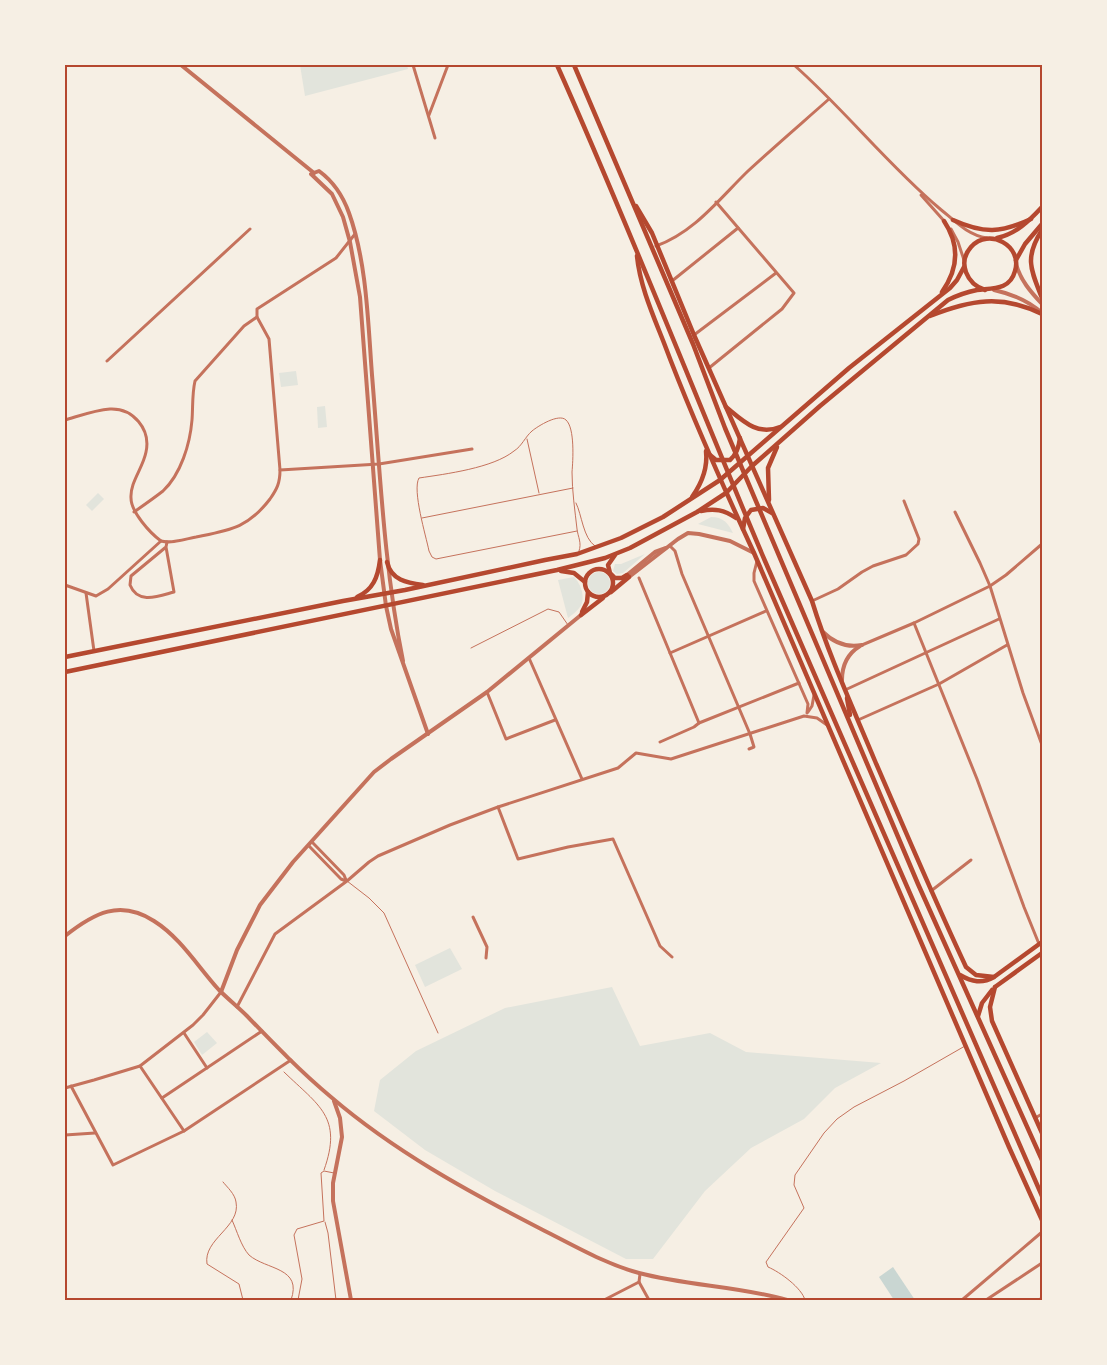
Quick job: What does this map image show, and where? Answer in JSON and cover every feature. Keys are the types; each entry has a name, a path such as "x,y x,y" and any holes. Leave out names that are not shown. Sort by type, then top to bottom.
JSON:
{"main road":[{"path":"557,65 765,560 1042,1196"},
{"path":"574,65 693,344 718,408 883,800 1042,1160"},
{"path":"628,192 652,233 694,335 775,515 812,601 820,628 845,690 930,891 966,967 976,975 994,977"},
{"path":"65,657 577,554 621,538 663,517 720,480 849,368 957,280 970,248 975,243 1013,233 1031,219 1042,207"},
{"path":"953,220 971,228 992,231 1004,230 1031,219"},
{"path":"937,298 949,280 955,256 955,242 944,222"},
{"path":"65,672 557,570 616,554 697,512 726,493 752,466 873,361 955,297 985,290 994,290 1007,284 1012,278 1016,262 1025,244 1042,224"},
{"path":"1042,230 1030,260 1033,277 1042,298"},
{"path":"991,238 1008,245 1013,252 1016,262"},
{"path":"636,250 638,271 680,388 758,561 965,1046 1042,1220"},
{"path":"965,263 971,281 985,290"},
{"path":"926,318 962,304 985,301 1016,305 1042,314"},
{"path":"725,405 741,420 754,428 769,430 784,425"},
{"path":"706,447 711,456 716,460 730,460 736,455 740,437"},
{"path":"770,504 768,468 779,442"},
{"path":"690,500 700,487 703,478 707,457 706,447"},
{"path":"743,529 745,518 751,510 763,508 775,515"},
{"path":"697,512 717,509 737,518"},
{"path":"588,592 596,597 607,595 612,590 613,585 608,565 616,554"},
{"path":"344,601 361,595 372,585 378,574 380,560"},
{"path":"387,562 391,572 398,578 413,584 435,584"},
{"path":"581,616 586,607 588,592 585,582 587,575 594,570 604,569 611,575 619,578 628,576"},
{"path":"557,570 574,573 585,582"},
{"path":"581,616 628,576"},
{"path":"845,690 851,724"},
{"path":"856,770 859,797"},
{"path":"960,975 972,981 981,982 994,977 1041,943"},
{"path":"978,1016 982,1004 995,988 1042,953"},
{"path":"995,988 990,1007 992,1021 1042,1133"}],"street":[{"path":"180,65 315,172 328,178 337,188 349,212 355,234 366,296 390,592 403,661"},
{"path":"413,65 435,138"},
{"path":"428,115 448,65"},
{"path":"794,65 916,188 963,228 977,235 991,238"},
{"path":"651,248 689,230 750,170 829,99"},
{"path":"315,172 332,194 343,217 350,242 360,296 380,560 386,606 391,629 428,734"},
{"path":"916,188 956,238 965,263"},
{"path":"709,368 782,309 794,293 716,202"},
{"path":"672,281 738,228"},
{"path":"107,361 250,230"},
{"path":"65,420 111,409 128,414 141,424 147,441 147,450 131,498 134,512 156,537 161,540 167,542 225,531 244,524 259,513 279,486 280,470 269,339 257,317 258,307 336,258 355,234"},
{"path":"1016,262 1026,287 1042,304"},
{"path":"694,335 776,273"},
{"path":"994,290 1020,298 1042,314"},
{"path":"134,512 163,490 172,480 180,466 189,438 195,381 244,326 257,317"},
{"path":"280,470 379,464 472,449"},
{"path":"812,601 838,589 873,566 906,556 914,549 919,539 904,500"},
{"path":"955,512 990,586 1022,693 1042,745"},
{"path":"628,576 656,552 670,546 685,535 696,533 738,544 754,553"},
{"path":"65,585 96,596 108,589 161,540"},
{"path":"166,548 131,576 130,585 136,594 148,599 174,592 166,548 167,542"},
{"path":"842,681 842,672 850,653 862,645 914,623 990,586 1042,544"},
{"path":"670,546 675,551 682,574 750,734 754,747 749,749"},
{"path":"758,561 754,573 754,581 808,704 806,715"},
{"path":"639,578 699,723"},
{"path":"86,593 94,651"},
{"path":"670,652 766,611"},
{"path":"65,1088 140,1066 184,1033 204,1015 221,992 237,950 260,906 293,862 374,772 487,692 581,616"},
{"path":"845,690 999,619"},
{"path":"914,623 977,779 1024,907 1041,943"},
{"path":"820,628 839,644 862,645"},
{"path":"851,724 939,684 1007,645"},
{"path":"529,658 582,779"},
{"path":"660,742 699,723 799,683"},
{"path":"487,692 506,739 556,720"},
{"path":"806,715 812,706 814,694"},
{"path":"237,1007 275,934 378,856 498,806 618,768 636,753 671,759 806,715 821,720 828,725"},
{"path":"883,800 889,792"},
{"path":"498,806 518,859 568,847 614,839 660,946 672,957"},
{"path":"312,842 344,875 346,881"},
{"path":"309,846 341,879 346,881"},
{"path":"930,891 971,860"},
{"path":"65,936 103,911 120,910 136,912 154,921 180,942 221,992 333,1099 400,1149 464,1189 590,1254 640,1274 787,1300"},
{"path":"473,917 487,947 486,958"},
{"path":"162,1098 262,1031"},
{"path":"184,1033 207,1068"},
{"path":"71,1086 113,1165 184,1132 291,1060"},
{"path":"140,1066 184,1132"},
{"path":"333,1099 338,1109 342,1132 332,1200 351,1300"},
{"path":"1035,1118 1042,1114"},
{"path":"65,1135 95,1133"},
{"path":"962,1300 967,1298 1042,1232"},
{"path":"986,1300 1042,1263"},
{"path":"640,1274 639,1282 649,1300"},
{"path":"604,1300 639,1282"}],"lane":[{"path":"577,531 436,559 428,551 417,493 417,482 420,478 498,460 512,453 521,446 531,432 547,422 560,418 567,420 570,426 573,445 577,531 581,546 577,554"},
{"path":"527,438 539,495"},
{"path":"422,518 574,488"},
{"path":"575,501 591,543 598,547"},
{"path":"471,648 548,609 559,612 568,625"},
{"path":"346,881 369,898 384,913 438,1033"},
{"path":"805,1300 803,1293 776,1270 768,1267 766,1262 804,1208 794,1185 795,1175 824,1134 838,1119 854,1107 965,1046"},
{"path":"284,1072 321,1108 329,1121 332,1140 324,1171 322,1171 320,1177 324,1221 328,1233 336,1300"},
{"path":"324,1171 335,1173"},
{"path":"223,1182 235,1199 235,1214 207,1251 207,1264 210,1268 226,1275 239,1284 243,1300"},
{"path":"232,1220 248,1254 289,1277 293,1286 291,1300"},
{"path":"298,1300 302,1279 294,1234 298,1229 324,1221"}],"shaded area":[{"path":"300,65 407,65 408,69 305,96"},
{"path":"296,371 298,385 281,387 279,373"},
{"path":"325,406 327,427 318,428 317,407"},
{"path":"98,493 104,499 92,511 86,505"},
{"path":"711,517 725,521 733,533 698,524"},
{"path":"645,554 623,573 617,574 613,571 615,564 621,564"},
{"path":"599,572 607,575 610,583 607,591 599,594 591,591 588,583 591,575"},
{"path":"574,577 581,587 583,600 580,607 568,618 558,580"},
{"path":"450,948 462,969 425,987 415,965"},
{"path":"612,987 640,1046 710,1033 746,1052 881,1063 835,1088 804,1119 751,1148 705,1191 653,1259 626,1259 495,1191 425,1150 374,1111 380,1080 416,1051 505,1008"},
{"path":"207,1032 217,1043 202,1055 194,1042"},
{"path":"893,1267 915,1300 894,1300 879,1277"}]}
